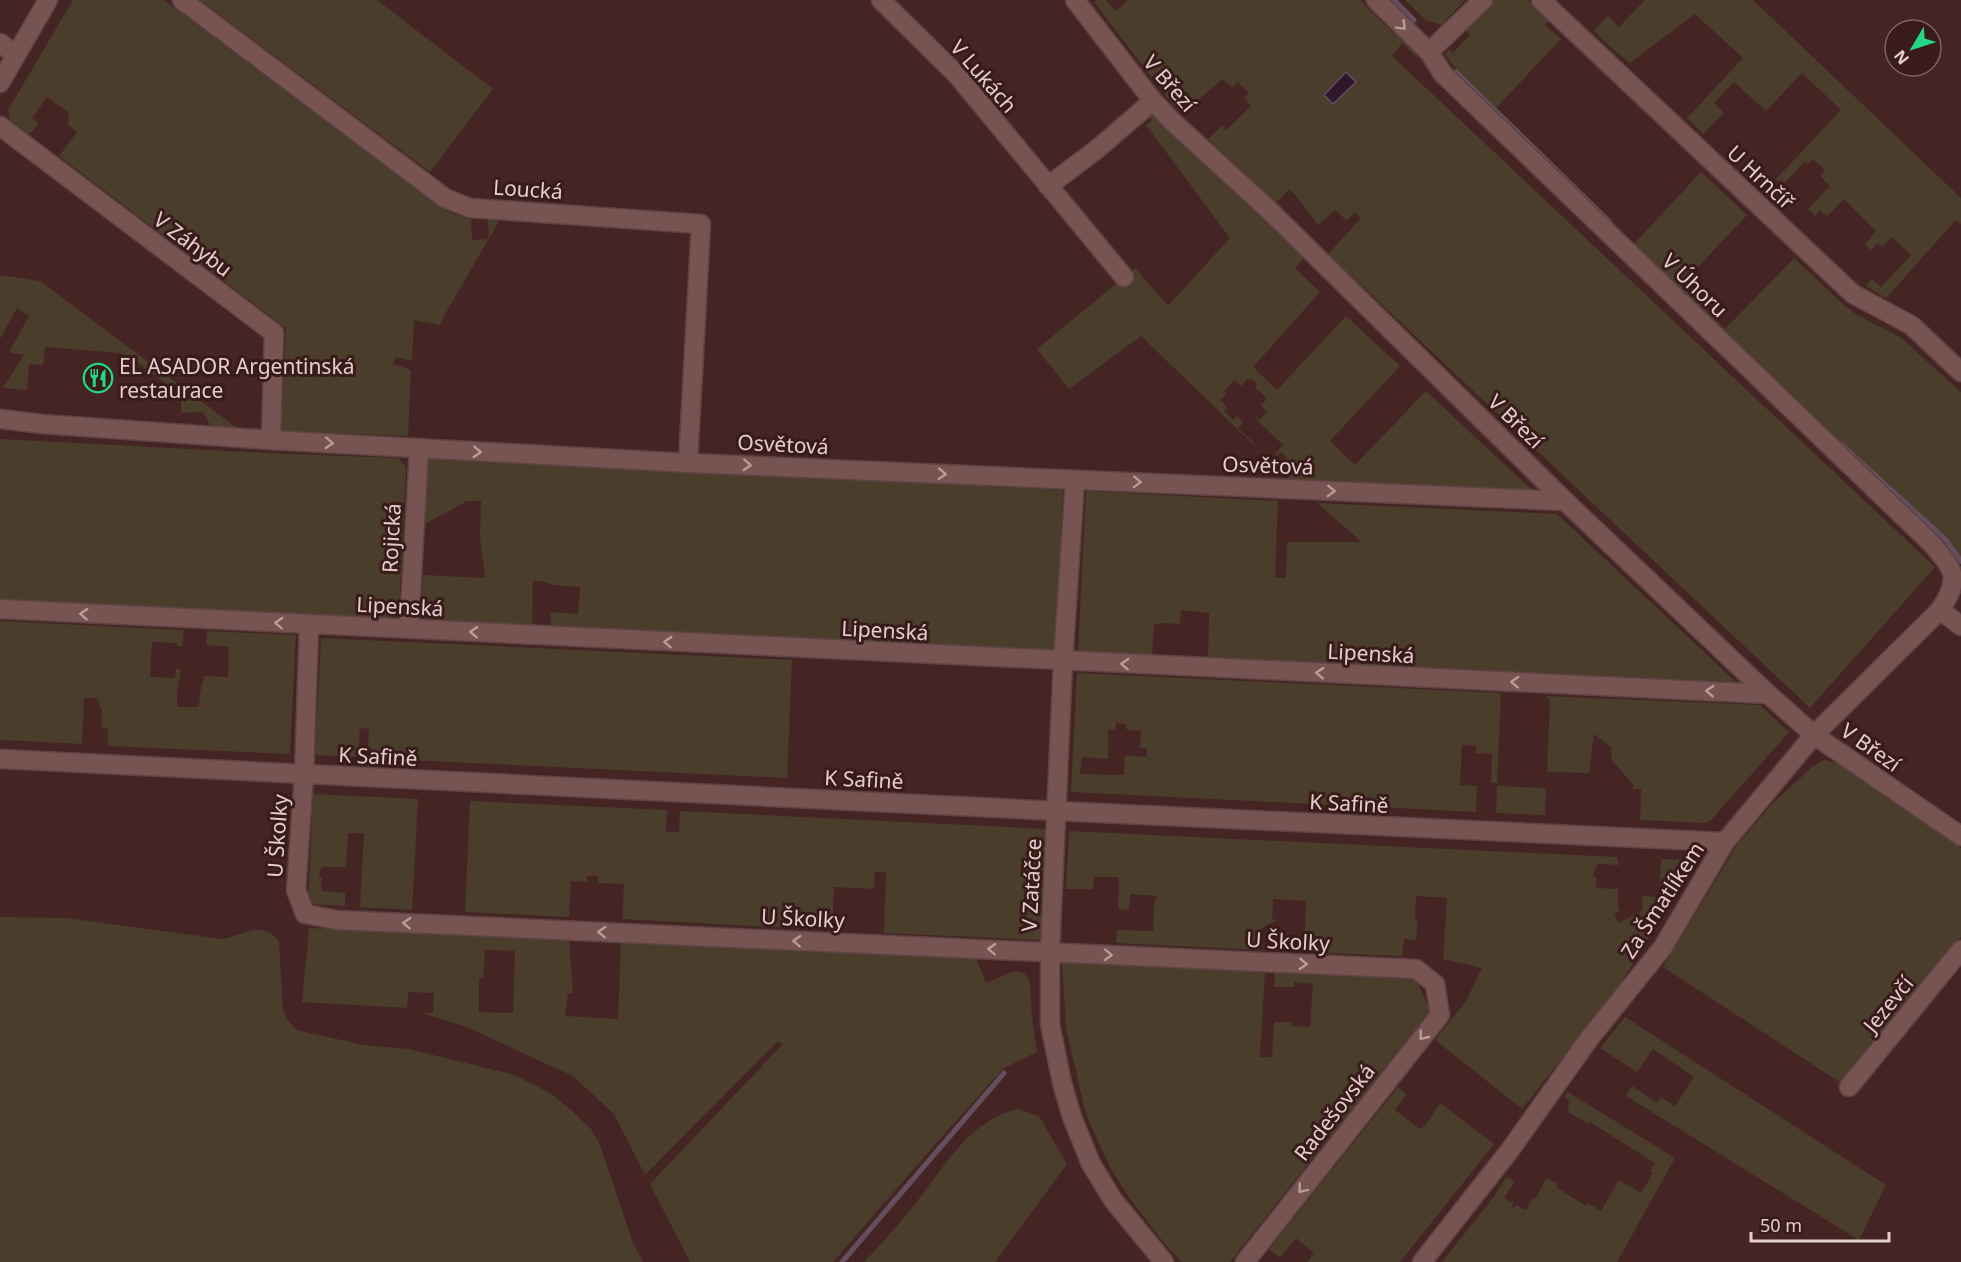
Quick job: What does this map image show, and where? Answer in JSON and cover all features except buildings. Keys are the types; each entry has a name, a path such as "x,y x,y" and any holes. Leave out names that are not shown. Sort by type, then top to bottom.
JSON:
{"street":[{"path":"0,83 48,0"},
{"name":"Loucká","path":"182,0 445,198 470,208 701,224 688,463"},
{"name":"V Lukách","path":"881,0 957,75 1124,277"},
{"name":"V Březí","path":"1075,0 1153,101 1172,122 1268,209 1565,501 1768,694 1814,735 1961,836"},
{"name":"V Úhoru","path":"1376,0 1429,52 1443,74 1931,543 1946,561 1955,577 1952,593 1940,610"},
{"path":"1429,52 1483,0"},
{"name":"U Hrnčíř","path":"1541,0 1853,294 1911,325 1961,372"},
{"path":"0,43 16,56"},
{"path":"1048,186 1096,150 1153,101"},
{"name":"V Záhybu","path":"0,126 274,333 271,440"},
{"name":"Osvětová","path":"0,419 42,424 418,449 1565,501"},
{"name":"Rojická","path":"409,629 418,449"},
{"name":"V Zatáčce","path":"1075,480 1063,661 1050,952 1050,1024 1062,1083 1072,1117 1091,1164 1113,1200 1164,1262"},
{"name":"Lipenská","path":"0,609 1768,694"},
{"path":"1940,610 1961,626"},
{"name":"Za Šmatlíkem","path":"1422,1262 1510,1150 1589,1039 1663,947 1725,842 1814,735 1940,610"},
{"path":"304,775 309,625"},
{"name":"K Safině","path":"0,759 1725,842"},
{"name":"U Školky","path":"304,775 296,890 305,914 337,920 1416,969 1435,984"},
{"name":"Jezevčí","path":"1849,1087 1961,950"},
{"name":"Radešovská","path":"1245,1262 1440,1015 1435,984"}],"shaded area":[{"path":"73,0 164,0 439,206 471,220 472,240 487,239 488,219 499,221 440,325 414,320 412,361 396,357 393,364 411,370 408,436 281,431 286,328 59,156 77,132 68,125 69,113 47,97 32,118 39,124 29,134 10,120 8,110"},
{"path":"200,0 377,0 493,89 430,172"},
{"path":"1106,0 1116,11 1128,0 1360,0 1402,42 1364,0 1372,0 1411,42 1417,57 1402,43 1392,56 1935,567 1810,708 1328,254 1361,218 1354,212 1347,221 1335,210 1318,225 1289,189 1276,203 1208,139 1222,126 1226,130 1251,106 1244,98 1249,93 1238,82 1232,87 1222,79 1183,114 1173,105 1094,2"},
{"path":"1405,0 1465,0 1441,25 1427,21"},
{"path":"1494,0 1528,0 1550,20 1545,25 1561,39 1496,108 1457,70 1445,54 1449,49 1453,53 1470,35 1466,30"},
{"path":"1645,0 1753,0 1961,198 1961,224 1956,220 1886,298 1866,286 1872,279 1881,287 1911,255 1892,237 1882,247 1877,243 1871,250 1865,244 1876,231 1844,199 1827,216 1820,210 1815,216 1808,209 1830,186 1820,176 1825,170 1813,159 1808,164 1805,162 1782,185 1776,179 1841,110 1802,73 1766,111 1734,82 1714,103 1724,113 1703,134 1687,118 1743,58 1695,14 1630,63 1594,30 1608,16 1619,27"},
{"path":"1346,72 1356,82 1333,104 1324,95"},
{"path":"1154,115 1306,256 1295,268 1320,292 1253,367 1277,390 1346,316 1400,366 1330,441 1355,465 1426,391 1532,490 1289,479 1274,464 1277,461 1280,464 1287,457 1281,452 1277,456 1275,454 1283,445 1255,418 1259,420 1267,412 1261,405 1267,399 1256,388 1256,383 1247,379 1241,386 1234,380 1224,391 1227,393 1220,400 1227,407 1224,411 1233,420 1237,416 1243,422 1238,428 1255,446 1141,336 1069,389 1037,349 1135,268 1168,306 1230,238 1145,126 1152,120 1150,117"},
{"path":"1701,172 1747,215 1681,285 1725,329 1794,258 1844,305 1857,315 1900,337 1961,392 1961,565 1948,546 1904,502 1631,247"},
{"path":"0,275 40,281 237,428 211,427 203,412 181,413 181,395 129,356 120,353 45,347 43,365 29,364 27,390 3,388 24,355 9,352 29,316 17,308 0,339"},
{"path":"0,439 398,458 406,467 399,610 392,618 0,599"},
{"path":"428,459 1063,490 1056,651 550,626 551,612 578,614 580,587 553,585 541,581 533,581 532,625 421,619 423,575 485,578 480,537 481,501 467,501 425,524"},
{"path":"1086,491 1278,501 1275,578 1286,578 1287,542 1362,542 1317,503 1557,514 1736,682 1208,657 1209,613 1181,610 1180,624 1154,624 1152,655 1078,651"},
{"path":"0,621 184,630 182,646 177,646 177,643 152,642 150,677 175,678 176,669 181,669 177,707 199,707 204,676 228,677 229,647 206,645 207,631 296,635 290,754 108,746 108,728 101,727 102,710 97,698 84,698 82,744 0,740"},
{"path":"321,638 792,660 787,778 367,758 369,729 360,728 358,757 315,755"},
{"path":"1077,673 1501,693 1497,783 1491,783 1492,754 1476,753 1476,746 1462,745 1460,785 1477,786 1476,812 1071,792","holes":["1116,723 1126,724 1127,730 1141,731 1140,748 1147,748 1147,757 1125,755 1124,775 1080,774 1082,757 1108,759 1108,730 1115,730"]},
{"path":"1545,696 1760,705 1789,732 1710,821 1705,823 1640,820 1641,789 1633,789 1633,784 1612,761 1611,747 1594,734 1589,773 1547,772 1550,700"},
{"path":"1824,760 1846,765 1961,848 1961,937 1844,1085 1663,967 1737,845 1773,803 1812,767"},
{"path":"1497,786 1546,788 1545,815 1496,813"},
{"path":"313,794 418,799 412,910 360,907 364,833 348,833 346,867 323,867 320,871 321,891 345,893 345,906 308,904"},
{"path":"470,801 667,810 666,832 679,832 680,811 1048,829 1042,940 884,933 886,872 875,872 874,889 834,887 832,930 622,919 624,884 598,883 598,876 587,876 587,882 571,881 569,917 465,912"},
{"path":"1069,831 1617,857 1619,865 1597,864 1593,877 1596,877 1596,888 1618,889 1620,911 1614,914 1619,923 1639,914 1643,909 1642,896 1660,897 1661,859 1696,860 1617,989 1522,1109 1435,1040 1466,1001 1482,968 1443,959 1447,898 1416,896 1415,920 1418,920 1416,940 1404,939 1402,956 1304,952 1306,901 1273,899 1272,919 1277,920 1262,928 1259,950 1116,943 1117,930 1153,931 1154,903 1157,896 1130,894 1129,910 1118,909 1119,877 1094,877 1093,889 1066,889"},
{"path":"0,917 66,918 222,939 259,930 272,934 279,941 283,1010 288,1021 297,1030 363,1045 409,1049 514,1075 550,1093 572,1111 591,1129 600,1145 633,1243 643,1262 0,1262"},
{"path":"309,928 569,939 573,993 568,993 565,1016 618,1019 621,941 976,958 986,983 1015,971 1024,973 1030,981 1037,1052 1004,1068 833,1262 690,1262 650,1184 783,1044 777,1042 645,1175 614,1114 573,1076 464,1026 422,1013 433,1013 434,993 409,992 409,988 407,1008 302,1002","holes":["485,950 515,951 513,1013 479,1012 479,978 483,978"]},
{"path":"1062,963 1265,972 1260,1057 1272,1057 1274,1022 1292,1022 1292,1026 1310,1027 1313,984 1294,982 1294,987 1274,987 1275,973 1416,979 1430,1011 1230,1262 1182,1262 1164,1243 1128,1196 1110,1167 1088,1119 1066,1028"},
{"path":"1625,1017 1886,1185 1859,1240 1626,1096 1632,1086 1657,1103 1661,1097 1675,1106 1694,1077 1653,1049 1637,1072 1600,1048"},
{"path":"1398,1087 1407,1094 1395,1110 1420,1129 1424,1127 1440,1103 1494,1144 1400,1262 1307,1262 1314,1253 1296,1238 1280,1258 1269,1249"},
{"path":"1568,1092 1675,1158 1617,1262 1442,1262 1493,1198 1506,1177 1515,1181 1504,1198 1513,1203 1512,1207 1516,1205 1526,1210 1547,1178 1558,1184 1556,1187 1586,1206 1588,1203 1601,1211 1619,1180 1641,1193 1653,1173 1650,1171 1655,1163 1590,1122 1589,1124 1568,1112 1569,1100 1564,1097"},
{"path":"1018,1109 1039,1116 1067,1164 995,1262 864,1262 973,1133 1001,1115"}],"waterway":[{"path":"1394,0 1414,20"},
{"path":"1456,72 1610,222"},
{"path":"1841,444 1946,540 1961,561"},
{"path":"842,1262 1004,1073"}],"place":[{"name":"EL ASADOR Argentinská restaurace","path":"98,378"}]}
